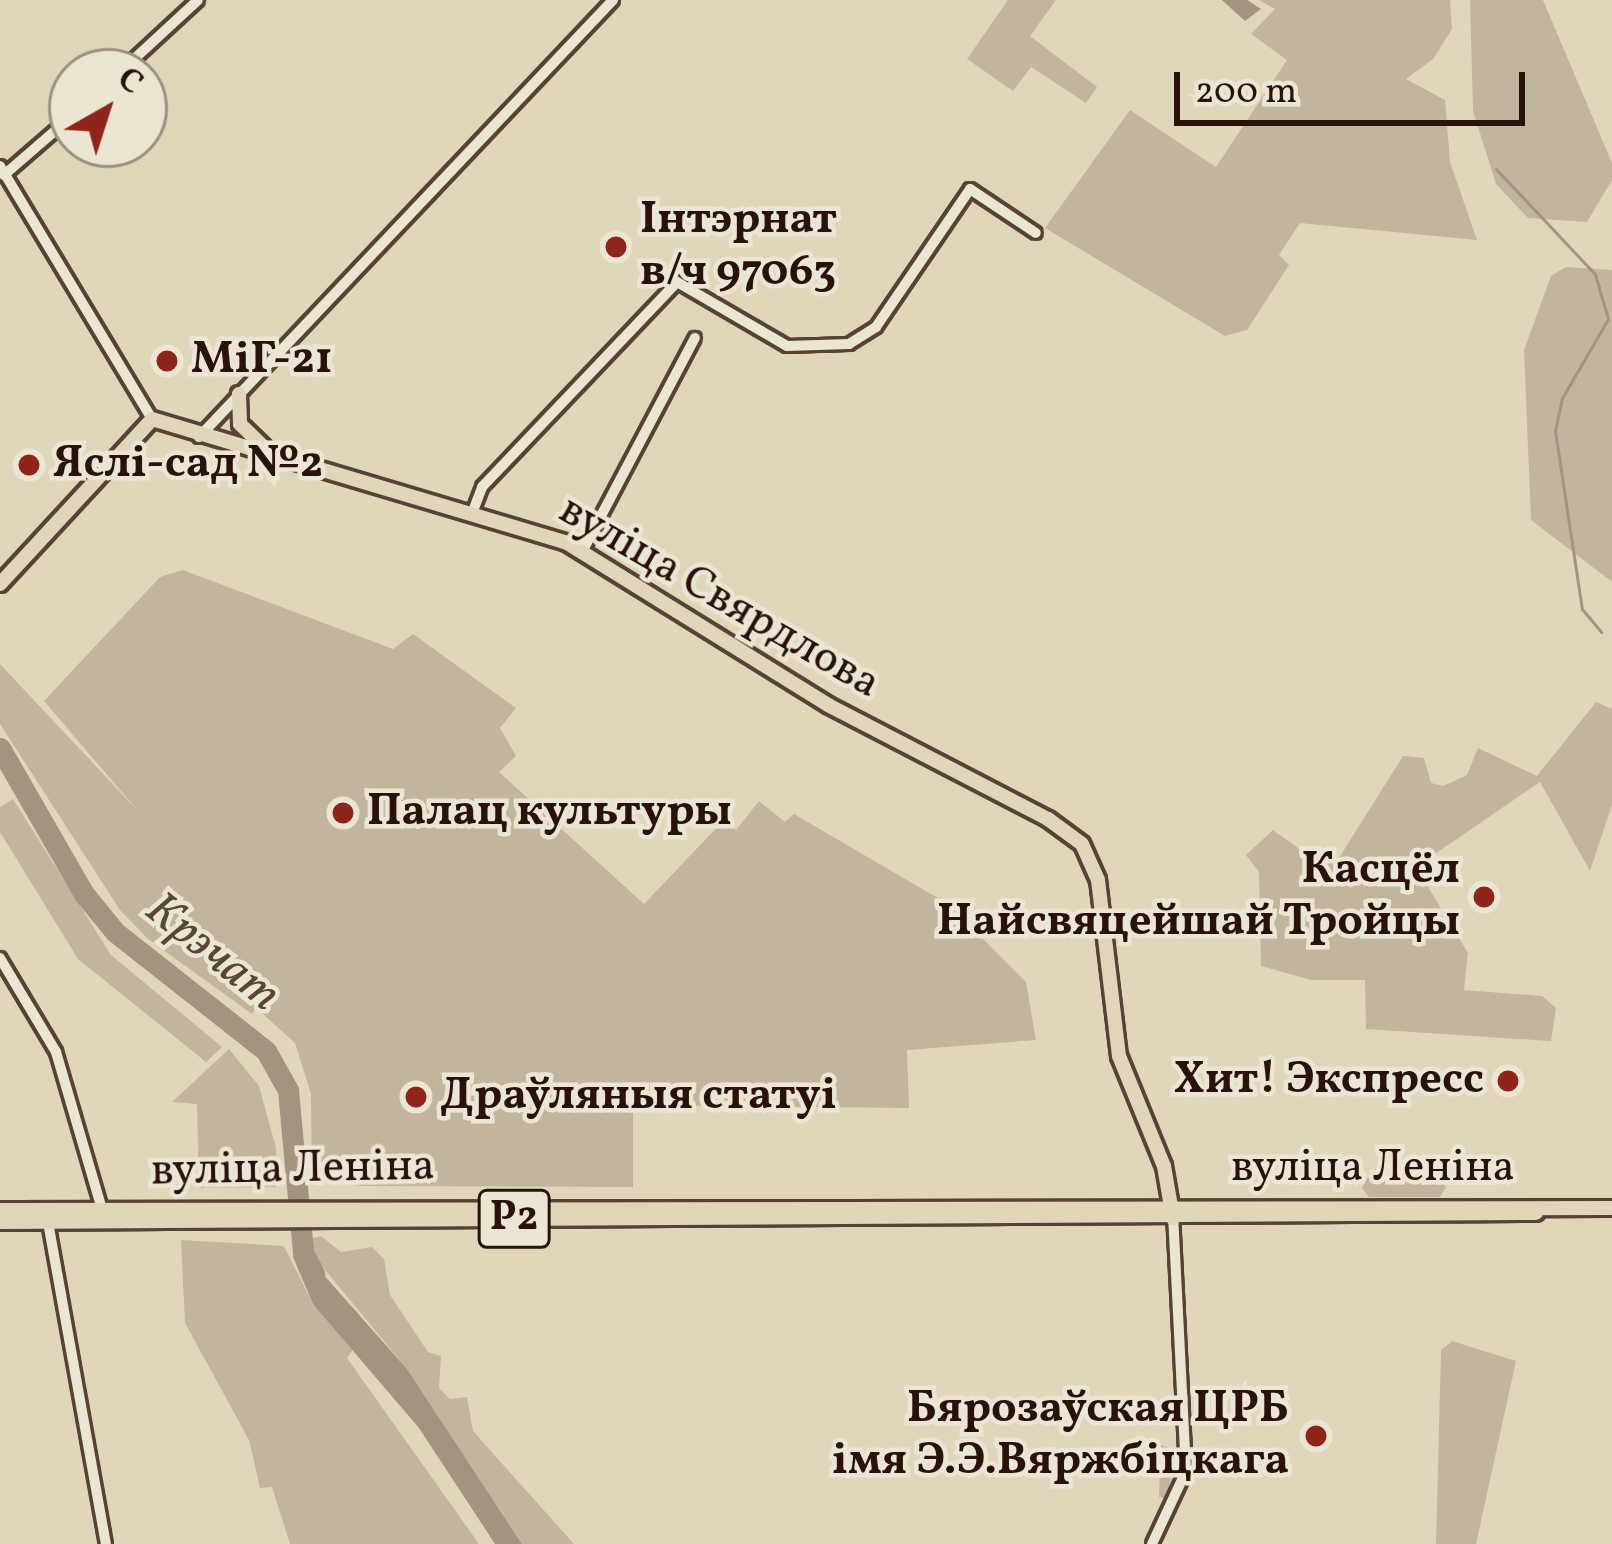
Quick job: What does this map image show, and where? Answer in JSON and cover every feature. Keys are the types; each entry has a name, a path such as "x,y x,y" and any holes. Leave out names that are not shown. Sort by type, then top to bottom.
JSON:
{"main road":[{"path":"239,394 240,424 274,457"},
{"path":"0,584 152,418"},
{"name":"вуліца Свярдлова","path":"152,418 198,438 473,512 582,552 828,705 1048,819 1082,844 1098,880 1119,1056 1164,1166 1172,1212"},
{"name":"вуліца Леніна","path":"0,1222 48,1216 323,1212 1612,1208"},
{"name":"вуліца Леніна","path":"0,1210 48,1216"}],"street":[{"path":"146,48 198,0"},
{"path":"198,438 613,0"},
{"path":"48,135 2,170 152,418"},
{"path":"473,512 482,487 677,282 788,346 849,344 876,327 970,189 1036,233"},
{"path":"582,552 695,338"},
{"path":"0,958 76,1101 102,1215"},
{"path":"1152,1544 1186,1472 1172,1212"},
{"path":"48,1216 106,1544"}],"shaded area":[{"path":"1008,0 1056,0 1030,36 1097,87 1086,103 1031,67 1013,91 967,59"},
{"path":"1222,0 1247,0 1261,9 1245,21"},
{"path":"1259,0 1450,0 1452,29 1433,59 1406,79 1445,100 1450,162 1477,240 1300,223 1279,255 1289,265 1247,330 1225,336 1045,228 1130,110 1216,167 1287,60 1251,34 1275,9"},
{"path":"1470,0 1543,0 1612,163 1612,180 1587,222 1528,218 1496,184 1473,111"},
{"path":"1566,267 1612,270 1612,582 1531,520 1524,350 1551,276"},
{"path":"183,570 393,649 413,634 516,708 500,728 516,756 499,772 644,904 723,821 736,830 759,801 785,822 794,814 948,904 1026,982 1036,1040 907,1050 909,1108 633,1105 633,1187 360,1186 336,1179 312,1186 311,1094 295,1043 256,1008 252,1014 148,939 120,910 0,724 0,664 138,811 44,701 160,577"},
{"path":"1596,702 1612,709 1612,805 1590,871 1540,782 1416,867 1468,953 1464,990 1542,996 1556,1008 1551,1041 1366,1029 1365,980 1311,980 1261,966 1259,872 1246,855 1273,830 1322,865 1337,861 1403,756 1424,758 1431,783 1443,786 1467,775 1478,748 1537,776"},
{"path":"13,799 111,955 222,1047 206,1062 78,959 0,832 0,807"},
{"path":"229,1049 259,1086 276,1148 277,1187 199,1188 197,1104 172,1102"},
{"path":"1367,1178 1439,1178 1446,1187 1440,1197 1369,1197 1362,1188"},
{"path":"321,1236 341,1252 372,1247 384,1259 390,1295 428,1352 441,1356 439,1388 450,1399 467,1397 473,1431 574,1544 522,1544 407,1369 307,1248 306,1240"},
{"path":"181,1240 284,1246 313,1304 354,1348 347,1358 479,1544 290,1544 272,1487 260,1488 249,1440 185,1323"},
{"path":"299,1247 407,1369 522,1544 495,1544 419,1428 313,1304 293,1257"},
{"path":"1452,1341 1516,1361 1476,1544 1436,1544 1441,1350"},
{"path":"1161,1445 1178,1451 1166,1498 1159,1497"}],"waterway":[{"path":"1496,169 1595,274 1608,319 1562,398 1555,431 1582,609 1601,632"},
{"name":"Крэчат","path":"0,748 84,894 115,932 266,1051 288,1090 303,1252 314,1274"}],"place":[{"name":"Інтэрнат в/ч 97063","path":"616,247"},
{"name":"МіГ-21","path":"167,361"},
{"name":"Яслі-сад №2","path":"29,465"},
{"name":"Палац культуры","path":"343,813"},
{"name":"Касцёл Найсвяцейшай Тройцы","path":"1484,897"},
{"name":"Хит! Экспресс","path":"1508,1081"},
{"name":"Драўляныя статуі","path":"416,1097"},
{"name":"Бярозаўская ЦРБ імя Э.Э.Вяржбіцкага","path":"1316,1436"}]}
